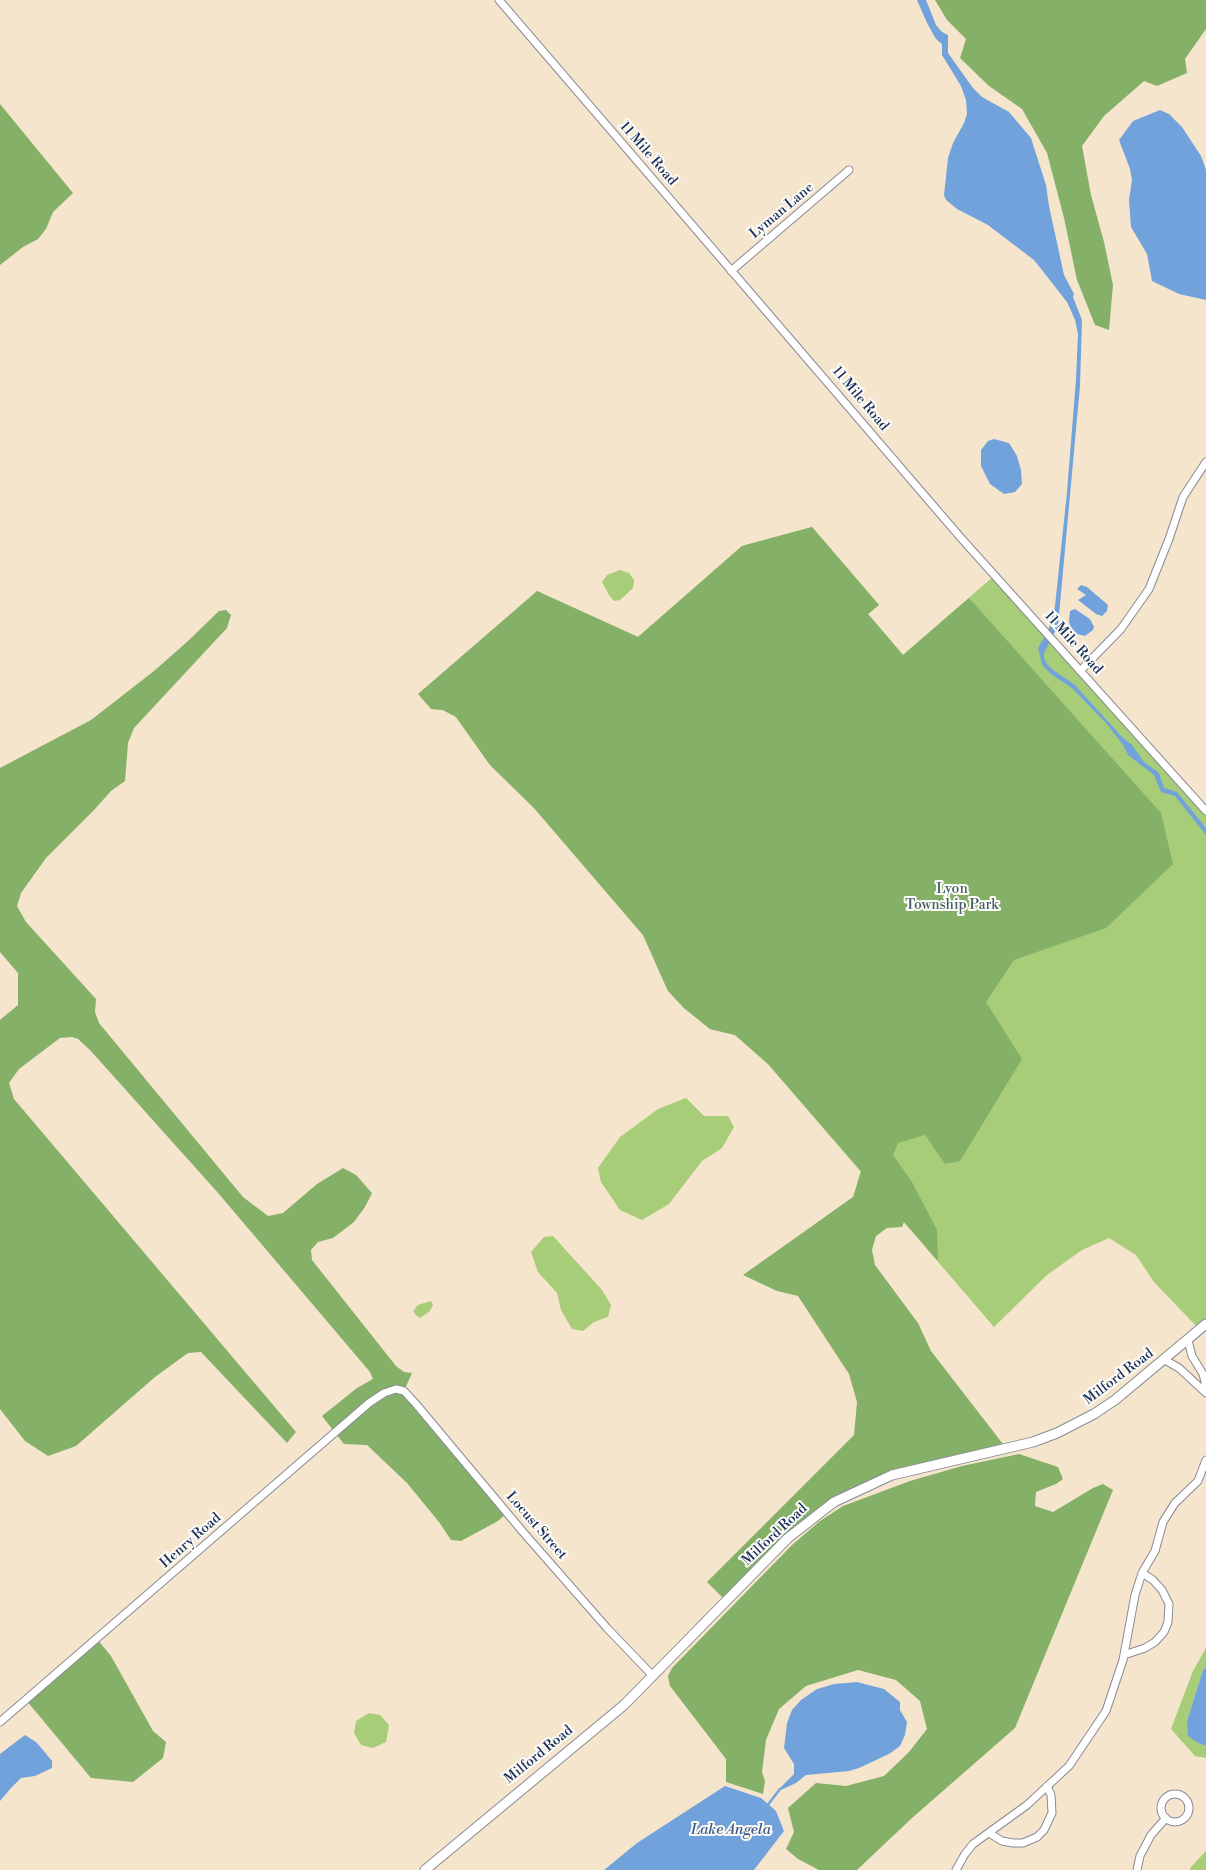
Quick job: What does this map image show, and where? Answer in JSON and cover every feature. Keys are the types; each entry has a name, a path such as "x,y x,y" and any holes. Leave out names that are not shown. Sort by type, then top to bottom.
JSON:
{"street":[{"name":"11 Mile Road","path":"499,0 961,538 1206,811"},
{"name":"Lyman Lane","path":"731,271 849,170"},
{"path":"1080,671 1121,629 1149,589 1183,497 1206,462"},
{"name":"Milford Road","path":"425,1870 624,1705 788,1538 834,1502 892,1475 1033,1442 1057,1432 1094,1414 1115,1400 1165,1360 1206,1324"},
{"path":"1188,1340 1192,1356 1203,1374 1206,1386"},
{"path":"1165,1360 1179,1368 1206,1393"},
{"name":"Henry Road","path":"0,1722 369,1403 390,1390 404,1391"},
{"name":"Locust Street","path":"404,1391 523,1532 607,1628 653,1676"},
{"path":"956,1869 964,1854 973,1844 1027,1805 1069,1766 1106,1710 1124,1655 1135,1595 1142,1574 1155,1550 1163,1522 1175,1503 1198,1481 1206,1460"},
{"path":"1124,1655 1145,1648 1155,1642 1164,1632 1168,1622 1169,1604 1162,1590 1153,1580 1142,1574"},
{"path":"989,1833 1002,1841 1013,1843 1022,1843 1037,1837 1044,1830 1052,1813 1052,1795 1047,1786"},
{"path":"1137,1870 1140,1856 1151,1835 1166,1818"}],"green space":[{"path":"935,0 1206,0 1206,29 1185,59 1187,73 1157,86 1144,81 1104,116 1082,146 1091,195 1104,242 1113,285 1109,330 1095,325 1077,280 1064,218 1047,153 1022,109 989,86 960,58 966,39 947,20"},
{"path":"0,104 73,193 53,212 46,229 38,239 23,247 0,265"},
{"name":"Lyon Township Park","path":"812,527 879,605 868,614 903,655 994,576 1206,812 1206,1324 1200,1330 1154,1282 1136,1255 1109,1238 1082,1250 1047,1275 994,1327 768,1064 735,1035 710,1029 684,1008 668,991 643,935 534,808 490,765 456,717 443,710 431,709 537,591 638,637 742,546"},
{"name":"Lyon Township Park","path":"812,527 879,605 868,614 903,655 969,598 1161,813 1173,864 1106,928 1014,960 986,1002 1022,1059 960,1161 945,1164 925,1135 898,1143 893,1155 912,1182 937,1230 938,1261 904,1222 902,1227 887,1228 876,1236 872,1250 875,1265 918,1323 931,1351 1006,1448 892,1475 834,1502 726,1601 707,1582 854,1435 857,1402 849,1374 798,1296 777,1291 743,1275 853,1197 861,1171 768,1064 735,1035 710,1029 684,1008 668,991 643,935 534,808 490,765 456,717 443,710 431,709 418,694 537,591 638,637 742,546"},
{"path":"620,570 629,573 634,580 633,588 620,600 614,601 602,582 607,575"},
{"path":"226,610 231,615 227,628 134,728 128,743 125,781 111,791 46,858 21,893 17,906 26,922 96,999 95,1012 99,1023 243,1197 268,1216 283,1213 317,1184 343,1168 356,1175 372,1193 365,1207 354,1222 333,1238 318,1242 311,1250 312,1260 396,1366 404,1372 412,1373 404,1391 507,1513 498,1521 461,1541 451,1540 439,1522 407,1483 367,1445 344,1444 322,1416 357,1388 373,1379 370,1372 219,1194 90,1050 78,1039 72,1037 60,1038 19,1069 9,1083 14,1099 296,1432 287,1443 201,1352 188,1353 155,1377 76,1446 48,1456 25,1441 0,1409 0,1020 18,1005 18,973 0,952 0,768 91,720 154,671 219,611"},
{"path":"686,1098 704,1116 728,1116 734,1127 722,1148 702,1161 669,1204 642,1220 620,1210 601,1182 598,1168 620,1137 658,1109"},
{"path":"553,1236 602,1290 611,1305 608,1317 594,1322 583,1331 572,1329 561,1310 557,1293 538,1272 531,1252 544,1237"},
{"path":"431,1301 433,1305 430,1311 420,1318 413,1311 418,1305"},
{"path":"1019,1454 1058,1467 1063,1479 1056,1484 1036,1492 1035,1506 1053,1512 1093,1488 1103,1484 1113,1490 1015,1728 912,1818 857,1870 819,1870 798,1859 786,1849 794,1832 788,1808 816,1783 846,1786 884,1776 909,1752 927,1729 920,1701 896,1680 858,1670 806,1686 779,1709 766,1740 762,1772 765,1781 763,1794 726,1782 726,1759 670,1686 668,1676 672,1668 792,1545 820,1521 843,1506 910,1481 962,1466"},
{"path":"97,1639 111,1656 153,1731 166,1742 163,1758 133,1782 91,1778 26,1700"},
{"path":"1206,1648 1206,1667 1203,1670 1187,1721 1198,1743 1206,1746 1206,1758 1195,1756 1171,1729 1193,1671"},
{"path":"369,1713 380,1715 389,1725 386,1742 373,1748 361,1745 354,1733 356,1721"},
{"path":"1206,1851 1206,1870 1190,1870 1191,1867"}],"water":[{"path":"917,0 926,0 936,25 942,32 948,35 948,53 973,88 982,97 1009,112 1031,138 1046,185 1064,275 1074,294 1073,297 1082,320 1080,386 1058,626 1044,653 1044,658 1053,670 1075,685 1122,737 1132,745 1144,762 1159,773 1164,788 1177,792 1206,828 1206,835 1175,796 1161,792 1154,775 1128,755 1123,745 1106,723 1072,688 1051,674 1043,666 1038,648 1048,631 1055,606 1067,492 1078,334 1075,320 1067,302 1034,260 988,225 957,209 946,200 944,195 948,158 953,143 964,123 967,114 966,100 961,86 942,55 942,44 936,39"},
{"path":"1160,110 1169,114 1182,127 1201,156 1206,170 1206,300 1179,294 1152,281 1147,254 1131,227 1129,200 1132,180 1130,169 1119,140 1133,121"},
{"path":"994,439 1009,443 1017,456 1021,470 1022,484 1015,492 1004,494 990,484 981,466 981,450 988,441"},
{"path":"1081,585 1087,587 1108,605 1107,611 1102,616 1096,614 1078,600 1086,595 1077,589"},
{"path":"1075,609 1090,619 1094,627 1093,630 1085,636 1077,634 1071,629 1069,621 1070,611"},
{"path":"1206,1667 1206,1746 1198,1743 1188,1736 1187,1721 1203,1670"},
{"path":"857,1682 884,1689 900,1702 900,1710 907,1722 905,1735 900,1746 889,1754 859,1768 849,1771 806,1775 796,1783 781,1790 780,1788 794,1774 794,1764 784,1748 787,1723 792,1710 801,1700 817,1689 834,1684"},
{"path":"25,1735 36,1742 52,1761 52,1768 35,1776 21,1778 0,1801 0,1754"},
{"name":"Lake Angela","path":"725,1786 761,1798 776,1811 784,1831 754,1870 604,1870 637,1843"}],"waterway":[{"path":"767,1806 780,1789"}]}
